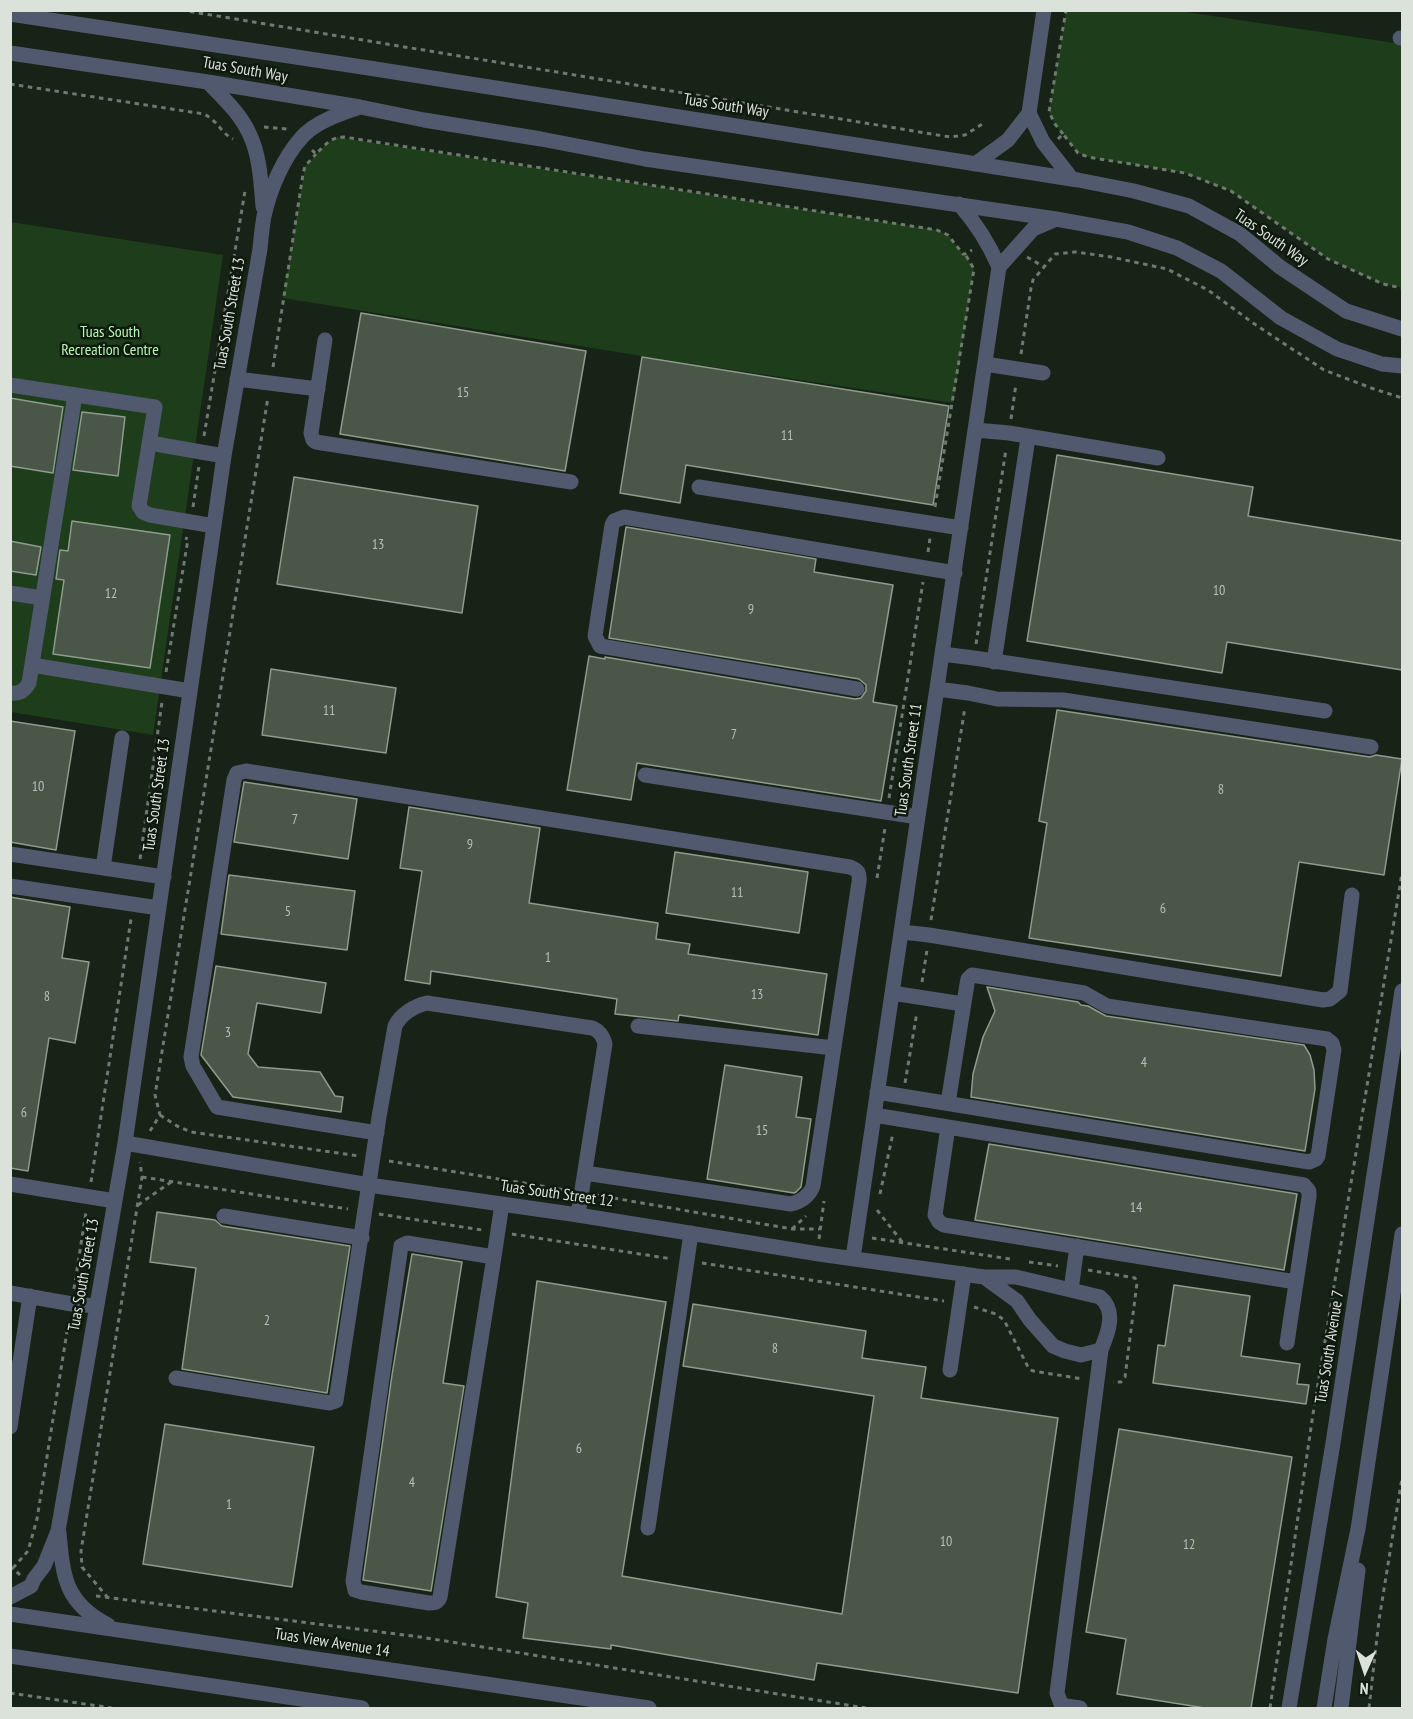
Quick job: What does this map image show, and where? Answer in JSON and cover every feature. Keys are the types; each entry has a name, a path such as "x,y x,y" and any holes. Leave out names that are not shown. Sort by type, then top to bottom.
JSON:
{"street":[{"path":"975,164 1008,140 1029,114 1044,10"},
{"name":"Tuas South Way","path":"10,14 369,68 1072,179 1134,191 1189,206 1240,234 1280,267 1346,311 1402,329"},
{"name":"Tuas South Way","path":"10,53 360,107 645,159 959,204 1128,232 1177,248 1221,271 1281,318 1337,349 1382,364 1402,366"},
{"path":"208,82 232,108 249,132 254,145 261,184 264,216"},
{"name":"Tuas South Street 13","path":"10,1597 31,1586 44,1566 58,1531 125,1143 224,456 264,216 286,159 301,139 326,120 360,107"},
{"path":"1029,114 1042,142 1072,179"},
{"path":"959,204 973,220 999,267 1033,229 1056,219"},
{"name":"Tuas South Street 11","path":"853,1258 999,267"},
{"path":"325,340 311,433 316,442 571,482"},
{"path":"985,364 1043,374"},
{"path":"237,379 318,388"},
{"path":"10,385 155,407 139,506 143,512 150,515 214,526"},
{"path":"10,693 21,693 29,683 75,395"},
{"path":"975,430 1158,458"},
{"path":"994,662 1028,438"},
{"path":"150,443 224,456"},
{"path":"699,487 961,528"},
{"path":"857,688 600,646 595,636 614,521 624,517 955,573"},
{"path":"10,593 42,598"},
{"path":"942,654 1325,711"},
{"path":"32,665 190,691"},
{"path":"937,689 997,699 1063,700 1371,747"},
{"path":"103,868 122,738"},
{"path":"377,1134 217,1107 193,1066 191,1057 202,976 234,780 241,771 838,865 857,870 860,874 859,882 810,1194 795,1204 585,1173"},
{"path":"645,775 918,817"},
{"path":"10,854 164,877"},
{"path":"10,886 159,908"},
{"path":"902,932 1330,999 1340,991 1352,895"},
{"path":"878,1092 1309,1162 1318,1156 1334,1050 1332,1043 1327,1039 1107,1006 1084,993 972,975 968,979 963,1004 948,1103"},
{"name":"Tuas South Avenue 7","path":"1289,1708 1333,1443 1402,991"},
{"path":"892,993 963,1004"},
{"path":"176,1378 330,1403 336,1401 395,1026 399,1018 418,1005 427,1003 592,1028 598,1031 605,1044 578,1215"},
{"path":"638,1026 834,1048"},
{"path":"874,1115 1304,1185 1309,1191 1309,1197 1287,1343"},
{"path":"948,1127 935,1215 944,1225 1296,1282"},
{"name":"Tuas South Street 12","path":"125,1143 369,1185 984,1277 1016,1278 1101,1297 1106,1302 1110,1315 1109,1332 1101,1350 1081,1355 1053,1346 1017,1301 984,1277"},
{"path":"10,1184 115,1201"},
{"path":"494,1257 407,1243 402,1246 353,1581 355,1590 429,1603 434,1603 439,1599 494,1257 498,1232 502,1204"},
{"path":"224,1216 362,1238"},
{"path":"648,1528 691,1233"},
{"path":"1324,1708 1335,1639 1358,1528 1402,1234"},
{"path":"1071,1290 1077,1246"},
{"path":"950,1370 964,1274"},
{"path":"10,1293 97,1306"},
{"path":"10,1427 30,1296"},
{"path":"1080,1708 1061,1704 1057,1693 1101,1350"},
{"path":"1341,1708 1359,1557 1358,1528"},
{"name":"Tuas South Street 13","path":"58,1531 63,1571 72,1593 83,1609 116,1629"},
{"name":"Tuas View Avenue 14","path":"10,1614 649,1708"},
{"path":"10,1656 362,1708"}],"path":[{"path":"182,10 950,137 965,135 984,123"},
{"path":"1066,10 1049,112 1062,134 1078,153 1088,157 1185,173 1231,191 1328,258 1383,284 1402,288"},
{"path":"10,84 204,114 217,122 234,140 260,128 289,129 316,154"},
{"path":"1048,149 1062,134"},
{"path":"824,1201 819,1230 792,1229 373,1159 191,1132 160,1115 155,1095 303,174 305,166 336,137 368,140 937,230 948,235 965,254 974,269 973,278 876,883"},
{"path":"138,873 164,686 245,188"},
{"path":"965,254 986,242"},
{"path":"1015,249 1044,267"},
{"path":"974,658 1031,288 1033,280 1055,254 1076,252 1111,257 1167,270 1208,290 1324,370 1402,398"},
{"path":"176,536 188,539"},
{"path":"903,1096 968,693"},
{"path":"1270,1708 1313,1414 1402,873"},
{"path":"13,1568 28,1551 37,1518 133,905"},
{"path":"108,1598 82,1567 81,1551 138,1206 142,1177 141,1145 160,1115"},
{"path":"879,1199 896,1119"},
{"path":"142,1177 960,1303 989,1310 1004,1320 1029,1369 1033,1371 1096,1382 1124,1380 1137,1283 1135,1278 1029,1262"},
{"path":"138,1206 171,1182"},
{"path":"875,1219 877,1210 904,1244"},
{"path":"873,1229 872,1238 1017,1260"},
{"path":"1369,1708 1379,1620 1402,1478"},
{"path":"72,1593 420,1637 866,1708"},
{"path":"10,1693 112,1708"}],"green space":[{"path":"1066,11 1179,11 1402,44 1402,288 1383,284 1328,259 1231,191 1185,173 1088,157 1078,153 1055,124 1049,112"},
{"path":"336,137 937,230 948,235 965,254 974,269 953,403 660,359 283,298 305,166 328,142"},
{"name":"Tuas South Recreation Centre","path":"11,222 223,255 153,735 11,712"}],"building":[{"path":"361,313 586,351 565,471 340,434"},
{"path":"642,357 949,406 933,505 686,465 680,503 620,493"},
{"path":"10,398 63,407 53,473 10,466"},
{"path":"82,412 125,417 118,476 73,470"},
{"path":"1057,455 1253,487 1248,516 1402,541 1402,670 1227,642 1222,673 1027,641"},
{"path":"294,477 478,506 462,613 277,584"},
{"path":"72,521 170,535 150,668 53,654 64,580 56,579 60,550 68,551"},
{"path":"626,527 816,559 814,572 893,585 873,702 897,706 881,801 637,763 631,800 567,790 589,656 855,699 861,698 866,691 866,685 859,679 609,638"},
{"path":"10,541 41,547 36,575 10,571"},
{"path":"271,669 396,688 386,753 262,735"},
{"path":"1057,710 1370,757 1376,755 1402,759 1384,875 1299,862 1281,976 1029,938 1047,823 1039,821"},
{"path":"10,721 75,731 56,850 10,842"},
{"path":"244,782 357,799 348,859 234,842"},
{"path":"409,807 540,828 529,903 658,923 656,939 690,944 688,954 827,974 818,1035 679,1015 678,1021 615,1014 617,999 431,971 430,984 405,980 422,871 400,868"},
{"path":"675,852 808,872 799,933 666,913"},
{"path":"229,875 355,891 347,950 221,934"},
{"path":"10,897 70,907 62,958 89,962 75,1043 49,1038 28,1171 10,1168"},
{"path":"216,966 326,983 321,1013 257,1003 248,1054 258,1067 320,1072 335,1096 343,1097 341,1112 233,1097 201,1055"},
{"path":"987,987 1078,1002 1106,1016 1304,1045 1310,1055 1314,1070 1315,1089 1305,1151 971,1097 973,1074 983,1037 995,1011"},
{"path":"725,1065 802,1077 796,1117 811,1119 801,1187 796,1192 707,1179"},
{"path":"989,1144 1297,1194 1284,1270 975,1220"},
{"path":"157,1212 215,1220 222,1226 350,1246 327,1393 182,1369 196,1268 150,1262"},
{"path":"412,1254 462,1262 443,1383 464,1386 431,1591 363,1580"},
{"path":"537,1281 666,1302 622,1576 842,1614 874,1396 683,1366 693,1304 866,1331 862,1358 926,1367 921,1398 1058,1418 1018,1693 817,1663 814,1680 611,1645 611,1649 523,1638 528,1603 496,1597"},
{"path":"1174,1285 1250,1296 1241,1356 1300,1364 1297,1384 1309,1385 1306,1404 1153,1383 1158,1345 1165,1346"},
{"path":"165,1424 314,1447 292,1587 143,1564"},
{"path":"1119,1429 1292,1457 1251,1708 1205,1708 1117,1694 1126,1639 1086,1632"}]}
